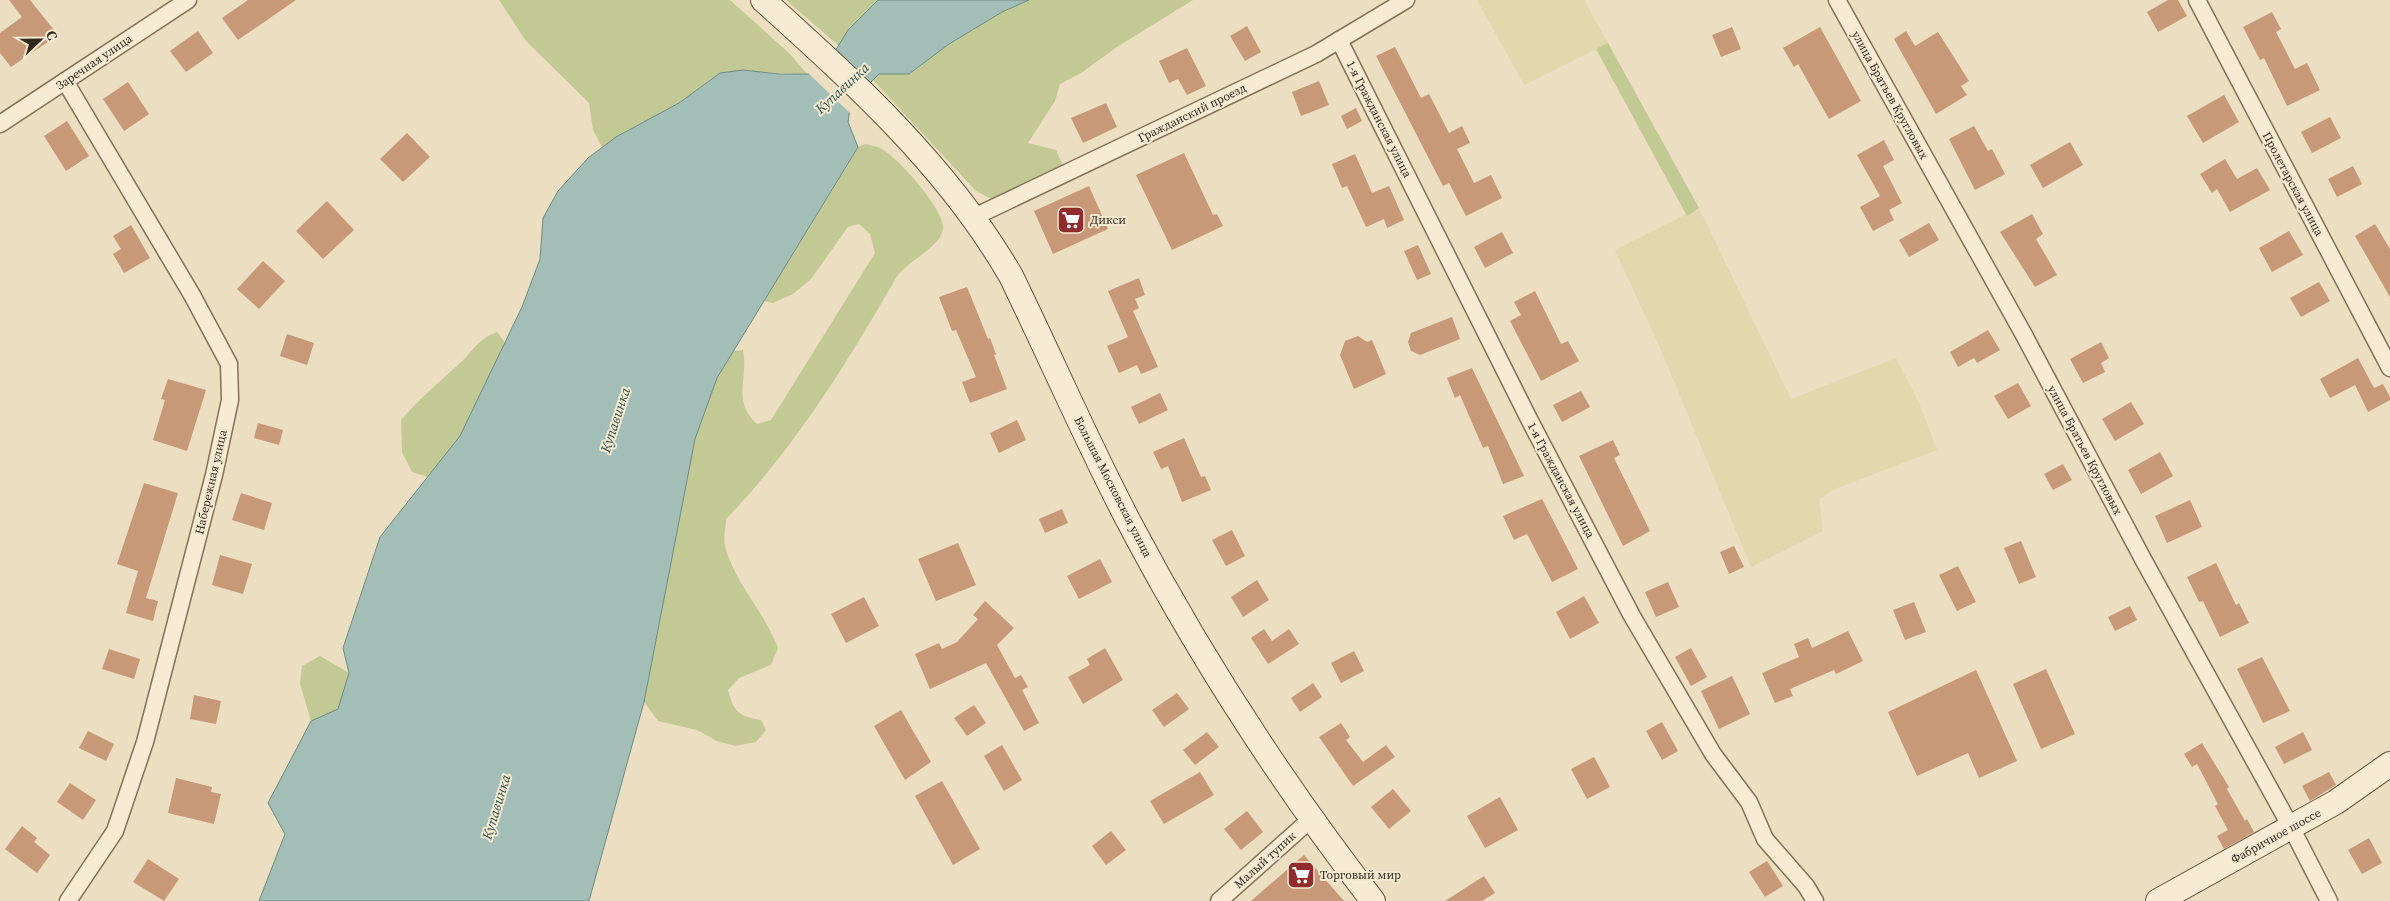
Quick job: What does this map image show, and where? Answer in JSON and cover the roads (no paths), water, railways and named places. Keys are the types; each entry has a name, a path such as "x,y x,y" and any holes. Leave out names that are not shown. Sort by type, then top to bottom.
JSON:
{"main road":[{"name":"Большая Московская улица","path":"763,0 881,109 943,178 974,217 1011,276 1129,522 1186,626 1270,760 1311,819 1373,901"},
{"name":"Фабричное шоссе","path":"2158,901 2292,828 2336,802 2390,764"}],"street":[{"name":"Заречная улица","path":"0,124 188,0"},
{"name":"Гражданский проезд","path":"974,217 1316,54 1406,0"},
{"name":"улица Братьев Кругловых","path":"1837,0 2024,335 2144,561 2292,828 2329,901"},
{"name":"Пролетарская улица","path":"2197,0 2390,368"},
{"name":"1-я Гражданская улица","path":"1338,40 1632,616 1713,754 1749,802 1765,839 1806,886 1815,901"},
{"name":"Набережная улица","path":"65,81 192,294 229,364 230,400 214,475 146,742 115,831 68,901"},
{"name":"Малый тупик","path":"1219,901 1311,819"}],"water":[{"name":"Купавинка","path":"878,0 1029,0 1002,12 949,44 909,74 879,74 851,102 848,122 858,147 717,378 695,439 644,702 589,901 259,901 285,834 268,803 311,721 338,709 349,673 343,648 380,537 460,436 522,307 540,259 543,218 558,191 588,158 616,137 679,103 720,73 743,70 779,74 816,74 823,71 848,30"}],"place":[{"name":"Дикси","path":"1071,220"},
{"name":"Торговый мир","path":"1301,875"}]}
